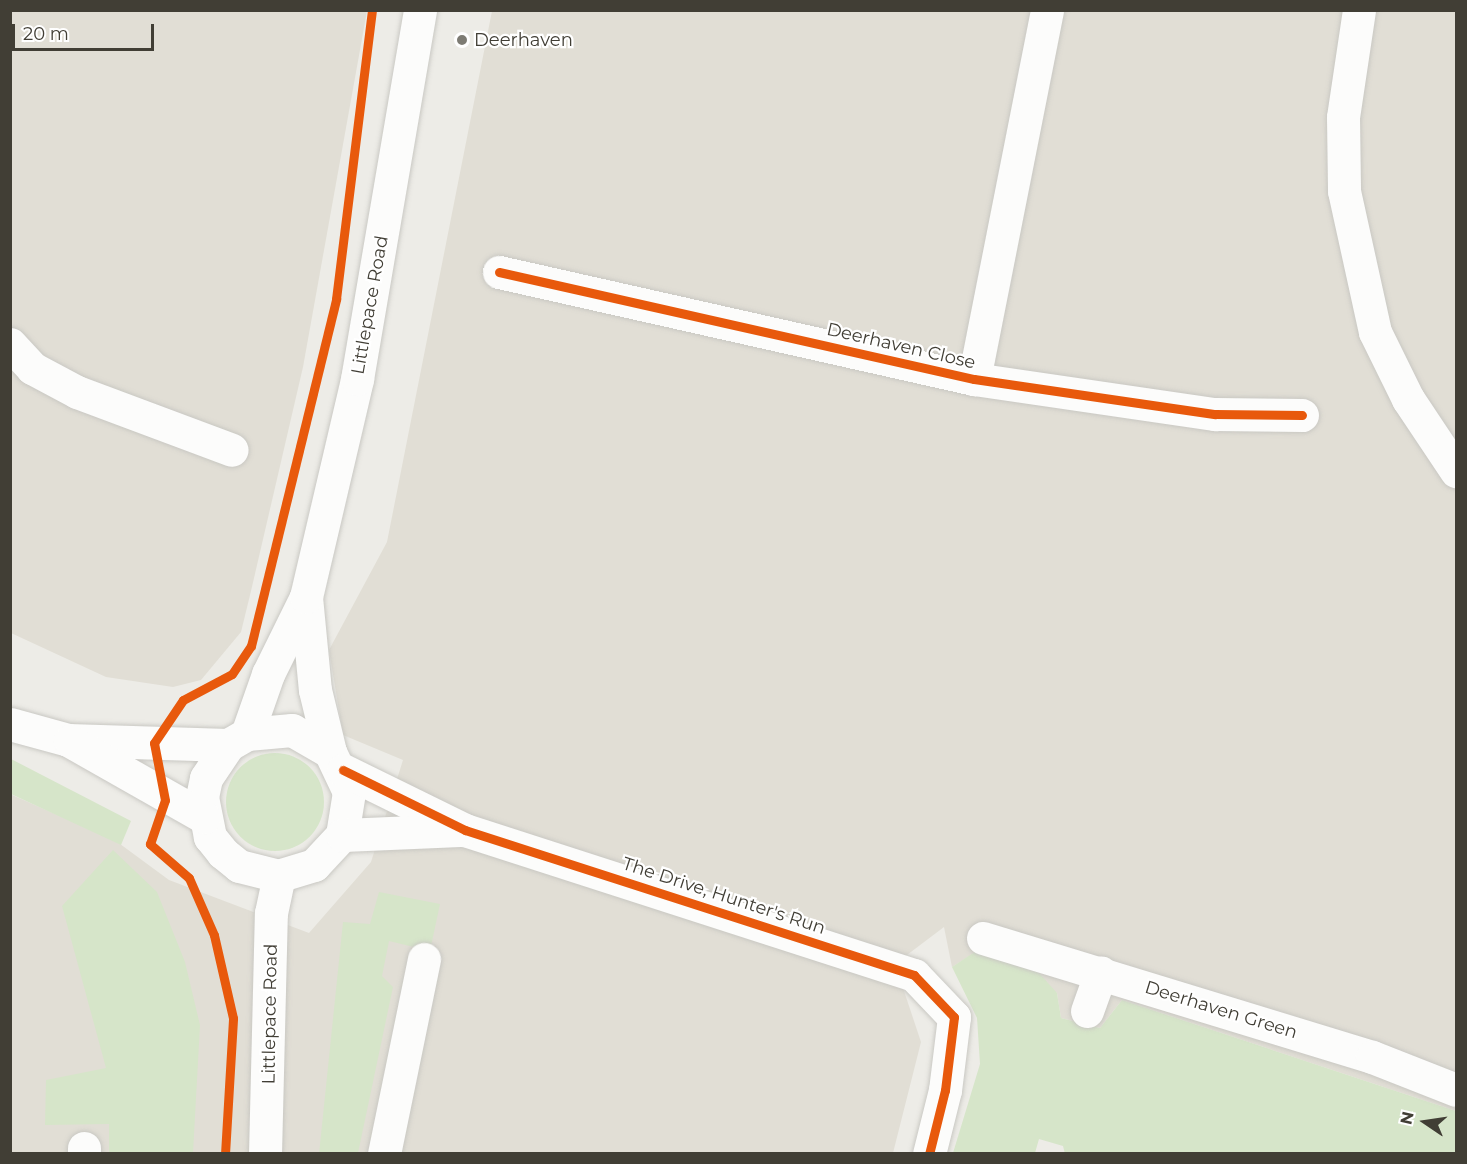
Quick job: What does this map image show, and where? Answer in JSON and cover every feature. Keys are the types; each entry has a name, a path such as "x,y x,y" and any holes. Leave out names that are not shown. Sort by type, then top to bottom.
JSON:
{"street":[{"name":"Littlepace Road","path":"238,740 306,597 357,380 420,10"},
{"name":"Deerhaven Close","path":"974,380 1047,10"},
{"path":"1359,10 1343,117 1346,202 1375,332 1408,399 1456,471"},
{"name":"Deerhaven Close","path":"499,272 974,380 1215,414 1302,416"},
{"path":"10,344 32,368 77,392 232,450"},
{"name":"Littlepace Road","path":"306,597 315,690 337,761"},
{"path":"10,723 68,740 204,817"},
{"path":"68,740 238,740 292,729 337,761 348,814 342,835 314,865 279,876 239,866 210,837 204,817 206,778 238,740"},
{"name":"The Drive, Hunter's Run","path":"337,761 465,830 914,975 954,1017 945,1090 929,1154"},
{"name":"The Drive, Hunter's Run","path":"342,835 465,830"},
{"name":"Littlepace Road","path":"265,1154 271,913 279,876"},
{"name":"Deerhaven Green","path":"982,938 1101,972 1372,1057 1456,1090"},
{"path":"384,1154 424,958"},
{"path":"1087,1011 1101,972"}],"shaded area":[{"path":"10,11 367,11 303,367 241,632 201,680 173,687 106,677 11,633"},
{"name":"Deerhaven","path":"492,11 1456,11 1456,1111 1122,1000 1100,1028 1061,1018 1057,993 982,948 952,967 944,927 895,964 921,1042 893,1153 11,1153 10,794 116,841 169,880 309,933 371,862 403,760 343,735 329,650 387,542"}],"green space":[{"path":"275,753 294,757 310,767 320,783 324,802 320,821 310,837 294,847 275,851 256,847 240,837 230,821 226,802 230,783 240,767 256,757"},
{"path":"11,759 131,821 121,845 11,794"},
{"path":"113,850 157,892 185,962 200,1025 193,1153 109,1153 109,1124 45,1125 46,1080 106,1068 62,906"},
{"path":"379,892 440,904 430,951 389,941 382,976 393,987 358,1153 319,1154 343,922 370,924"},
{"path":"982,947 1030,963 1057,993 1061,1018 1100,1028 1122,1000 1456,1111 1456,1153 1065,1154 1063,1146 1039,1139 1035,1153 953,1153 980,1064 977,1018 952,967"}],"cycle path":[{"path":"225,1154 233,1018 214,935 189,878 150,844 165,800 154,743 183,700 232,674 251,646 336,299 372,10"},
{"path":"499,272 974,379 1215,414 1302,415"},
{"path":"343,770 465,830 914,975 954,1017 945,1090 929,1154"}],"place":[{"name":"Deerhaven","path":"462,40"}]}
